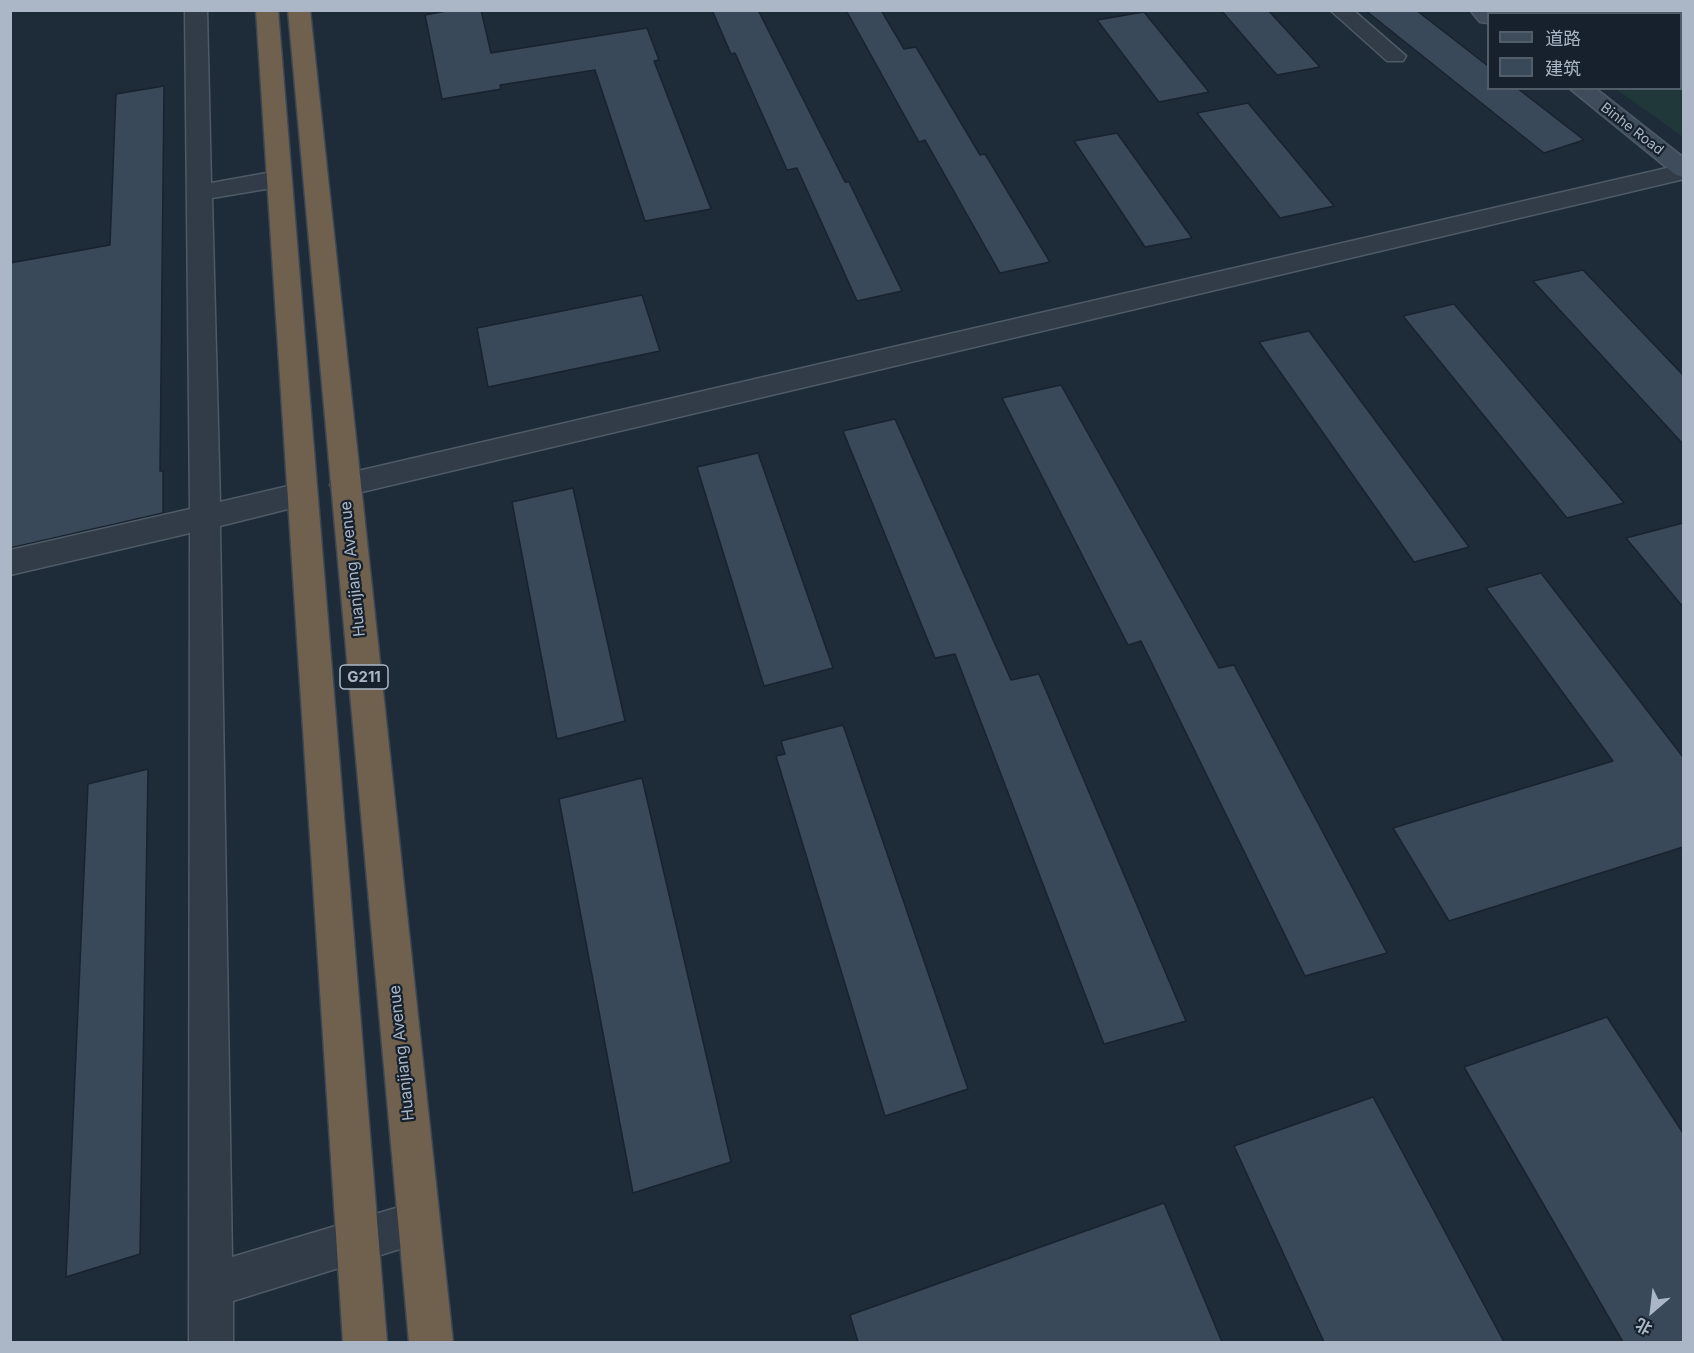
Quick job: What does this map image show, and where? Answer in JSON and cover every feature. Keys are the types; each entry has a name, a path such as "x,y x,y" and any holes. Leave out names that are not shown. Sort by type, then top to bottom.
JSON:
{"highway":[{"name":"G211","path":"267,10 364,1342"},
{"name":"Huanjiang Avenue","path":"299,10 431,1342"}],"main road":[{"name":"Binhe Road","path":"1583,90 1683,170"}],"street":[{"path":"196,10 205,518 211,1342"},
{"path":"1340,10 1395,56"},
{"path":"345,485 1683,170"},
{"path":"199,193 278,179"},
{"path":"10,563 302,495"},
{"path":"210,1286 419,1222"}],"green space":[{"path":"1682,65 1684,66 1683,137 1617,90 1682,90"}],"building":[{"path":"452,10 481,10 491,53 647,28 659,60 654,61 711,209 645,221 595,70 500,85 501,89 442,99 425,15"},
{"path":"712,10 758,10 845,182 849,182 902,291 857,301 797,168 787,170 735,53 731,54"},
{"path":"846,10 881,10 904,49 916,47 980,155 985,154 1050,262 1000,273 925,140 919,142"},
{"path":"1221,10 1268,10 1320,67 1277,75"},
{"path":"1365,10 1416,10 1487,65 1487,90 1520,90 1584,140 1544,153"},
{"path":"1144,12 1209,92 1159,102 1097,20"},
{"path":"164,86 160,471 163,471 163,513 10,548 10,263 110,245 116,94"},
{"path":"1248,103 1334,206 1280,218 1197,113"},
{"path":"1117,133 1192,238 1145,247 1074,141"},
{"path":"1583,270 1683,375 1683,444 1533,281"},
{"path":"642,295 660,351 488,387 477,328"},
{"path":"1454,304 1624,503 1567,518 1403,316"},
{"path":"1309,331 1469,547 1414,562 1259,342"},
{"path":"1061,385 1219,668 1234,665 1387,953 1305,976 1141,641 1128,645 1002,398"},
{"path":"895,419 1011,680 1039,674 1186,1021 1104,1044 955,654 935,658 843,431"},
{"path":"758,453 833,668 764,686 697,467"},
{"path":"573,488 625,721 557,739 512,502"},
{"path":"1683,523 1683,607 1626,538"},
{"path":"1541,573 1683,757 1683,847 1449,921 1393,828 1613,761 1486,588"},
{"path":"843,725 968,1089 885,1116 776,756 785,754 781,741"},
{"path":"148,769 140,1254 66,1277 88,784"},
{"path":"642,778 731,1162 633,1193 559,799"},
{"path":"1607,1017 1683,1133 1683,1342 1623,1342 1464,1067"},
{"path":"1373,1097 1504,1342 1324,1342 1234,1146"},
{"path":"1164,1203 1222,1342 858,1342 850,1315"}]}
